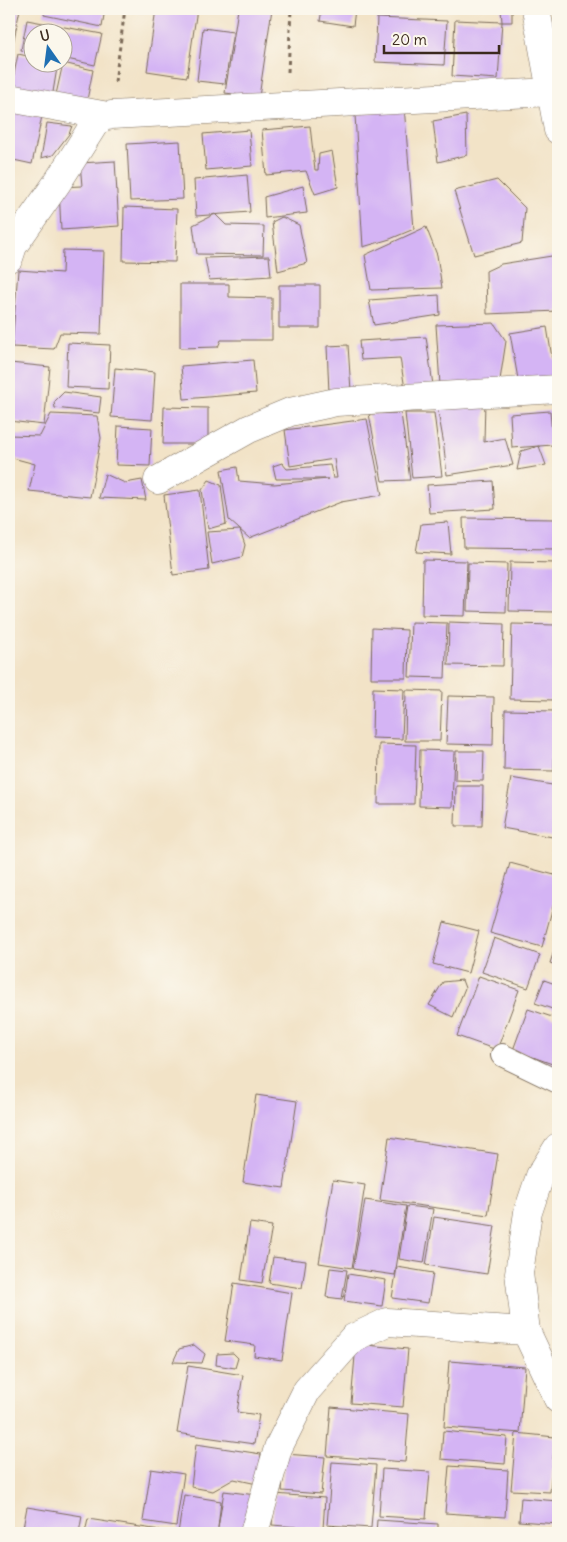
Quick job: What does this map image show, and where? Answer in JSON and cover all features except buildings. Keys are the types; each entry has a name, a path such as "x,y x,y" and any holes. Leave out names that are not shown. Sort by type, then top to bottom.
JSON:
{"street":[{"path":"536,9 558,130"},
{"path":"10,249 95,123 103,117 286,105 551,92"},
{"path":"9,98 109,116"},
{"path":"158,480 249,429 290,412 336,402 558,389"},
{"path":"558,1147 540,1176 528,1212 519,1273 526,1331 558,1399"},
{"path":"254,1533 278,1448 307,1390 353,1338 387,1322 526,1331"}],"lane":[{"path":"502,1055 558,1082"}],"path":[{"path":"109,116 125,9"},
{"path":"286,105 291,9"}]}
